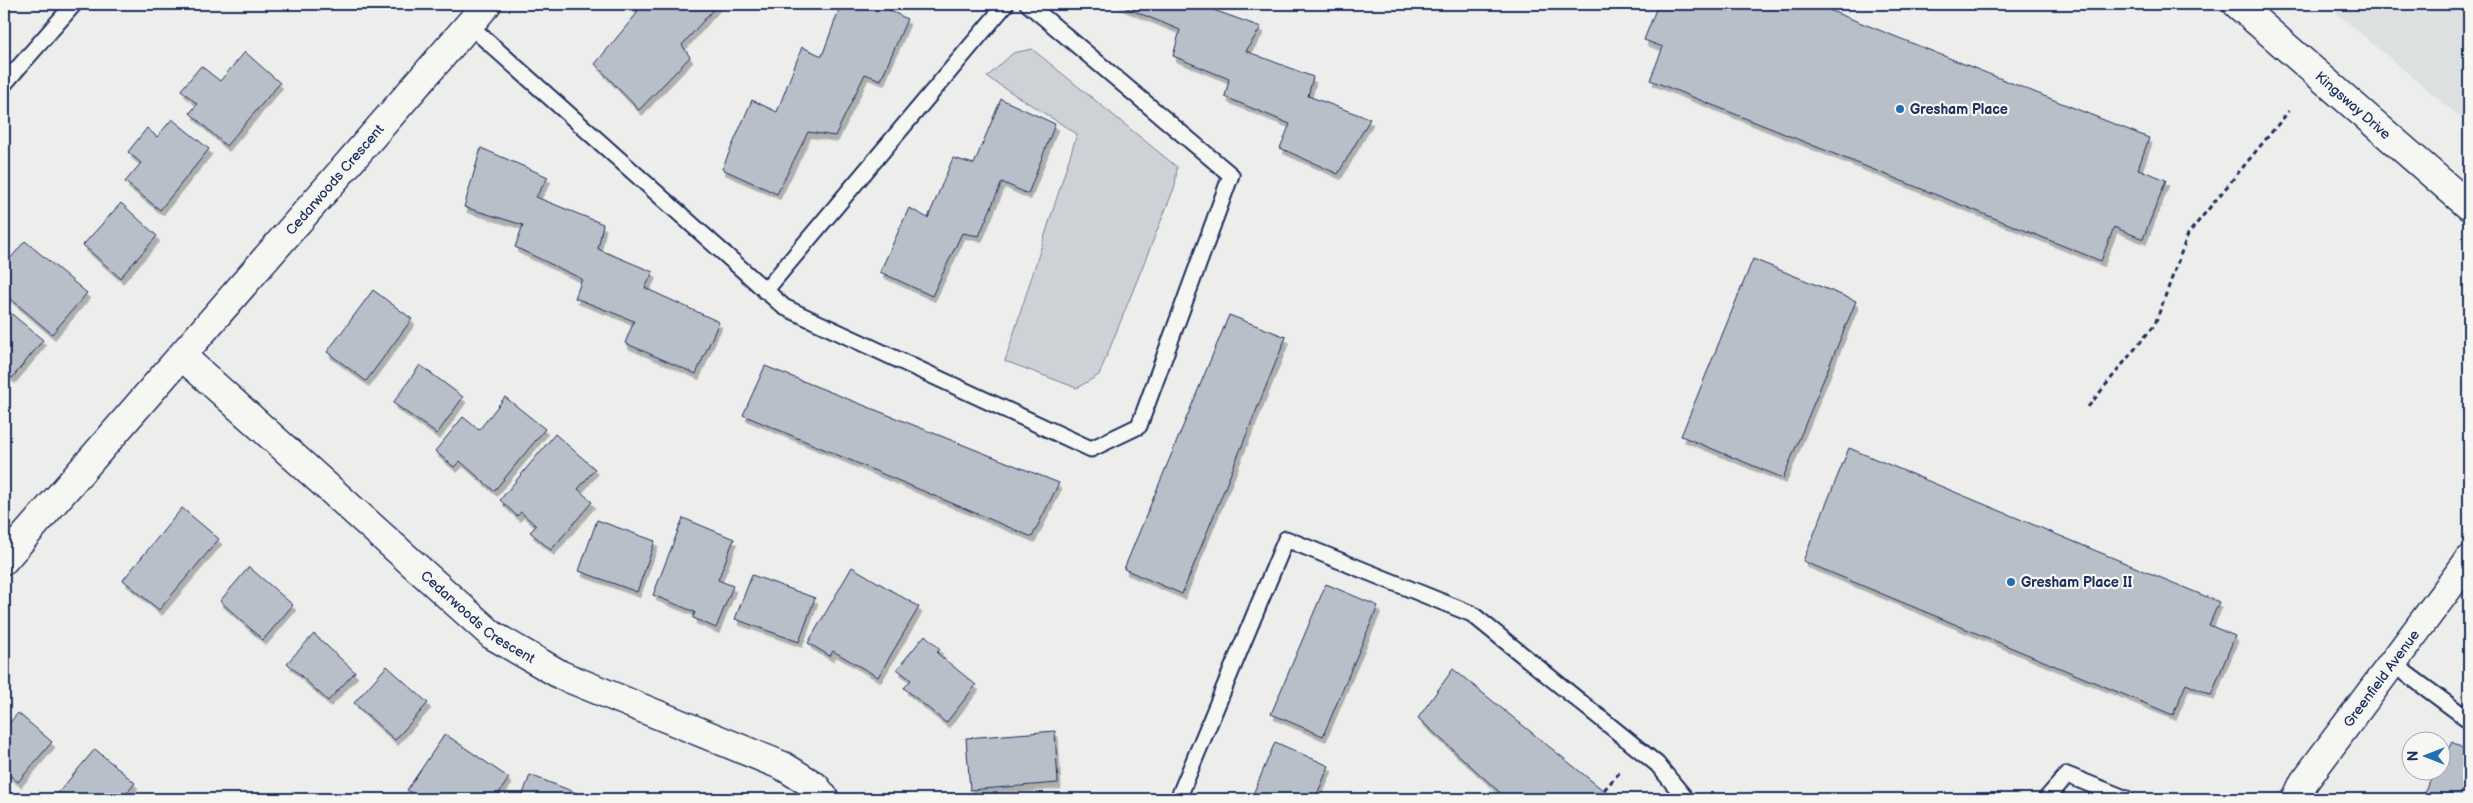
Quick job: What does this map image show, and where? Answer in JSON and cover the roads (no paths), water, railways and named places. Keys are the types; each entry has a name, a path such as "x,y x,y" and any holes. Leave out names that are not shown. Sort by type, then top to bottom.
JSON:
{"street":[{"name":"Cedarwoods Crescent","path":"4,560 487,4"},
{"name":"Kingsway Drive","path":"2237,4 2469,206"},
{"name":"Cedarwoods Crescent","path":"182,356 492,635 561,675 783,766 816,786 825,799"},
{"name":"Greenfield Avenue","path":"2296,799 2304,782 2469,560"}],"lane":[{"path":"4,84 74,4"},
{"path":"765,291 1006,4"},
{"path":"469,25 784,307 1091,448 1139,426 1231,175 1028,4"},
{"path":"1178,799 1286,539 1472,614 1658,764 1686,799"},
{"path":"2392,663 2469,720"},
{"path":"2046,799 2067,776 2127,799"}],"place":[{"name":"Gresham Place","path":"1900,109"},
{"name":"Gresham Place II","path":"2011,582"}]}
